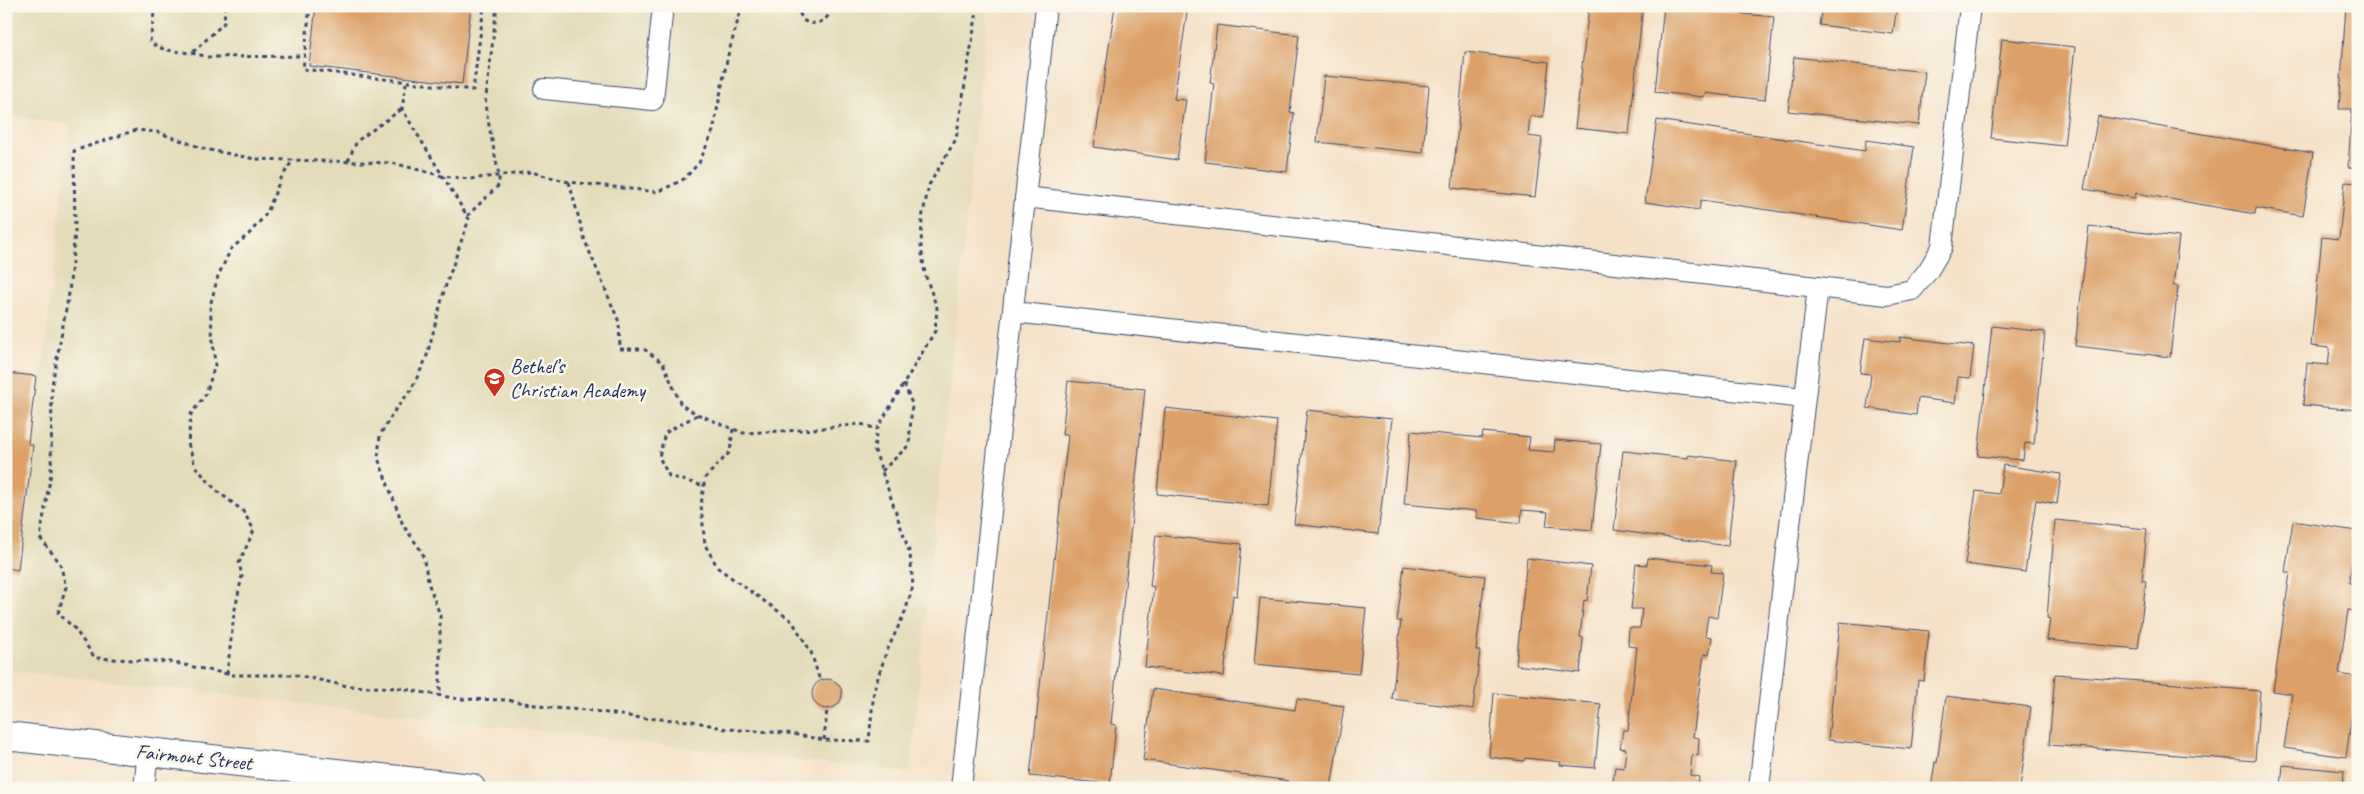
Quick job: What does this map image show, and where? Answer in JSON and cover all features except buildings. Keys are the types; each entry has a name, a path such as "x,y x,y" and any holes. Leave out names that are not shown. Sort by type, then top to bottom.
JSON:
{"street":[{"name":"Fairmont Street","path":"6,736 471,788"}],"lane":[{"path":"544,89 653,100 663,6"},
{"path":"961,788 1046,6"},
{"path":"1025,197 1887,295 1912,290 1928,271 1942,247 1970,6"},
{"path":"1759,788 1818,287"},
{"path":"1013,312 1804,398"},
{"path":"144,788 148,752"}],"path":[{"path":"155,6 150,42 157,49 193,52 207,57 304,56"},
{"path":"193,52 224,22 225,6"},
{"path":"310,6 303,70 473,90 484,6"},
{"path":"466,216 499,185 499,176 485,105 497,6"},
{"path":"742,6 728,55 713,131 699,163 684,179 658,192 569,182 531,172 470,179 442,176 393,163 255,158 213,150 157,132 136,130 74,151 74,241 69,293 52,385 51,473 40,538 60,562 66,586 58,613 75,629 94,658 170,662 227,674 296,676 347,686 399,688 440,694 459,700 508,700 551,708 587,710 641,718 692,721 726,729 787,733 824,740 869,741 874,690 886,653 905,612 913,586 910,554 874,448 877,429 935,331 937,308 925,274 921,247 922,218 929,185 956,139 976,17 976,6"},
{"path":"796,6 796,10 803,20 814,24 824,20 831,11 831,6"},
{"path":"406,83 402,108 469,220 444,288 426,359 411,390 395,410 380,435 378,458 404,525 422,552 429,585 440,615 440,694"},
{"path":"348,161 358,141 402,108"},
{"path":"227,674 234,614 242,576 239,563 254,530 243,510 216,490 195,466 188,443 192,414 206,394 215,365 210,306 218,276 231,249 249,234 267,213 280,180 293,160"},
{"path":"569,182 584,241 619,322 620,349 644,349 663,363 681,405 697,414 743,433 812,430 861,424 877,429"},
{"path":"882,471 909,445 912,404 904,383"},
{"path":"697,414 665,433 659,457 669,476 704,486"},
{"path":"732,429 730,452 705,478 701,505 705,545 718,568 792,621 811,652 820,681"},
{"path":"824,740 827,709"}],"shaded area":[{"name":"Bethel’s Christian Academy","path":"6,6 988,6 910,773 9,670 70,124 6,116"}],"place":[{"name":"Bethel’s Christian Academy","path":"494,397"}]}
